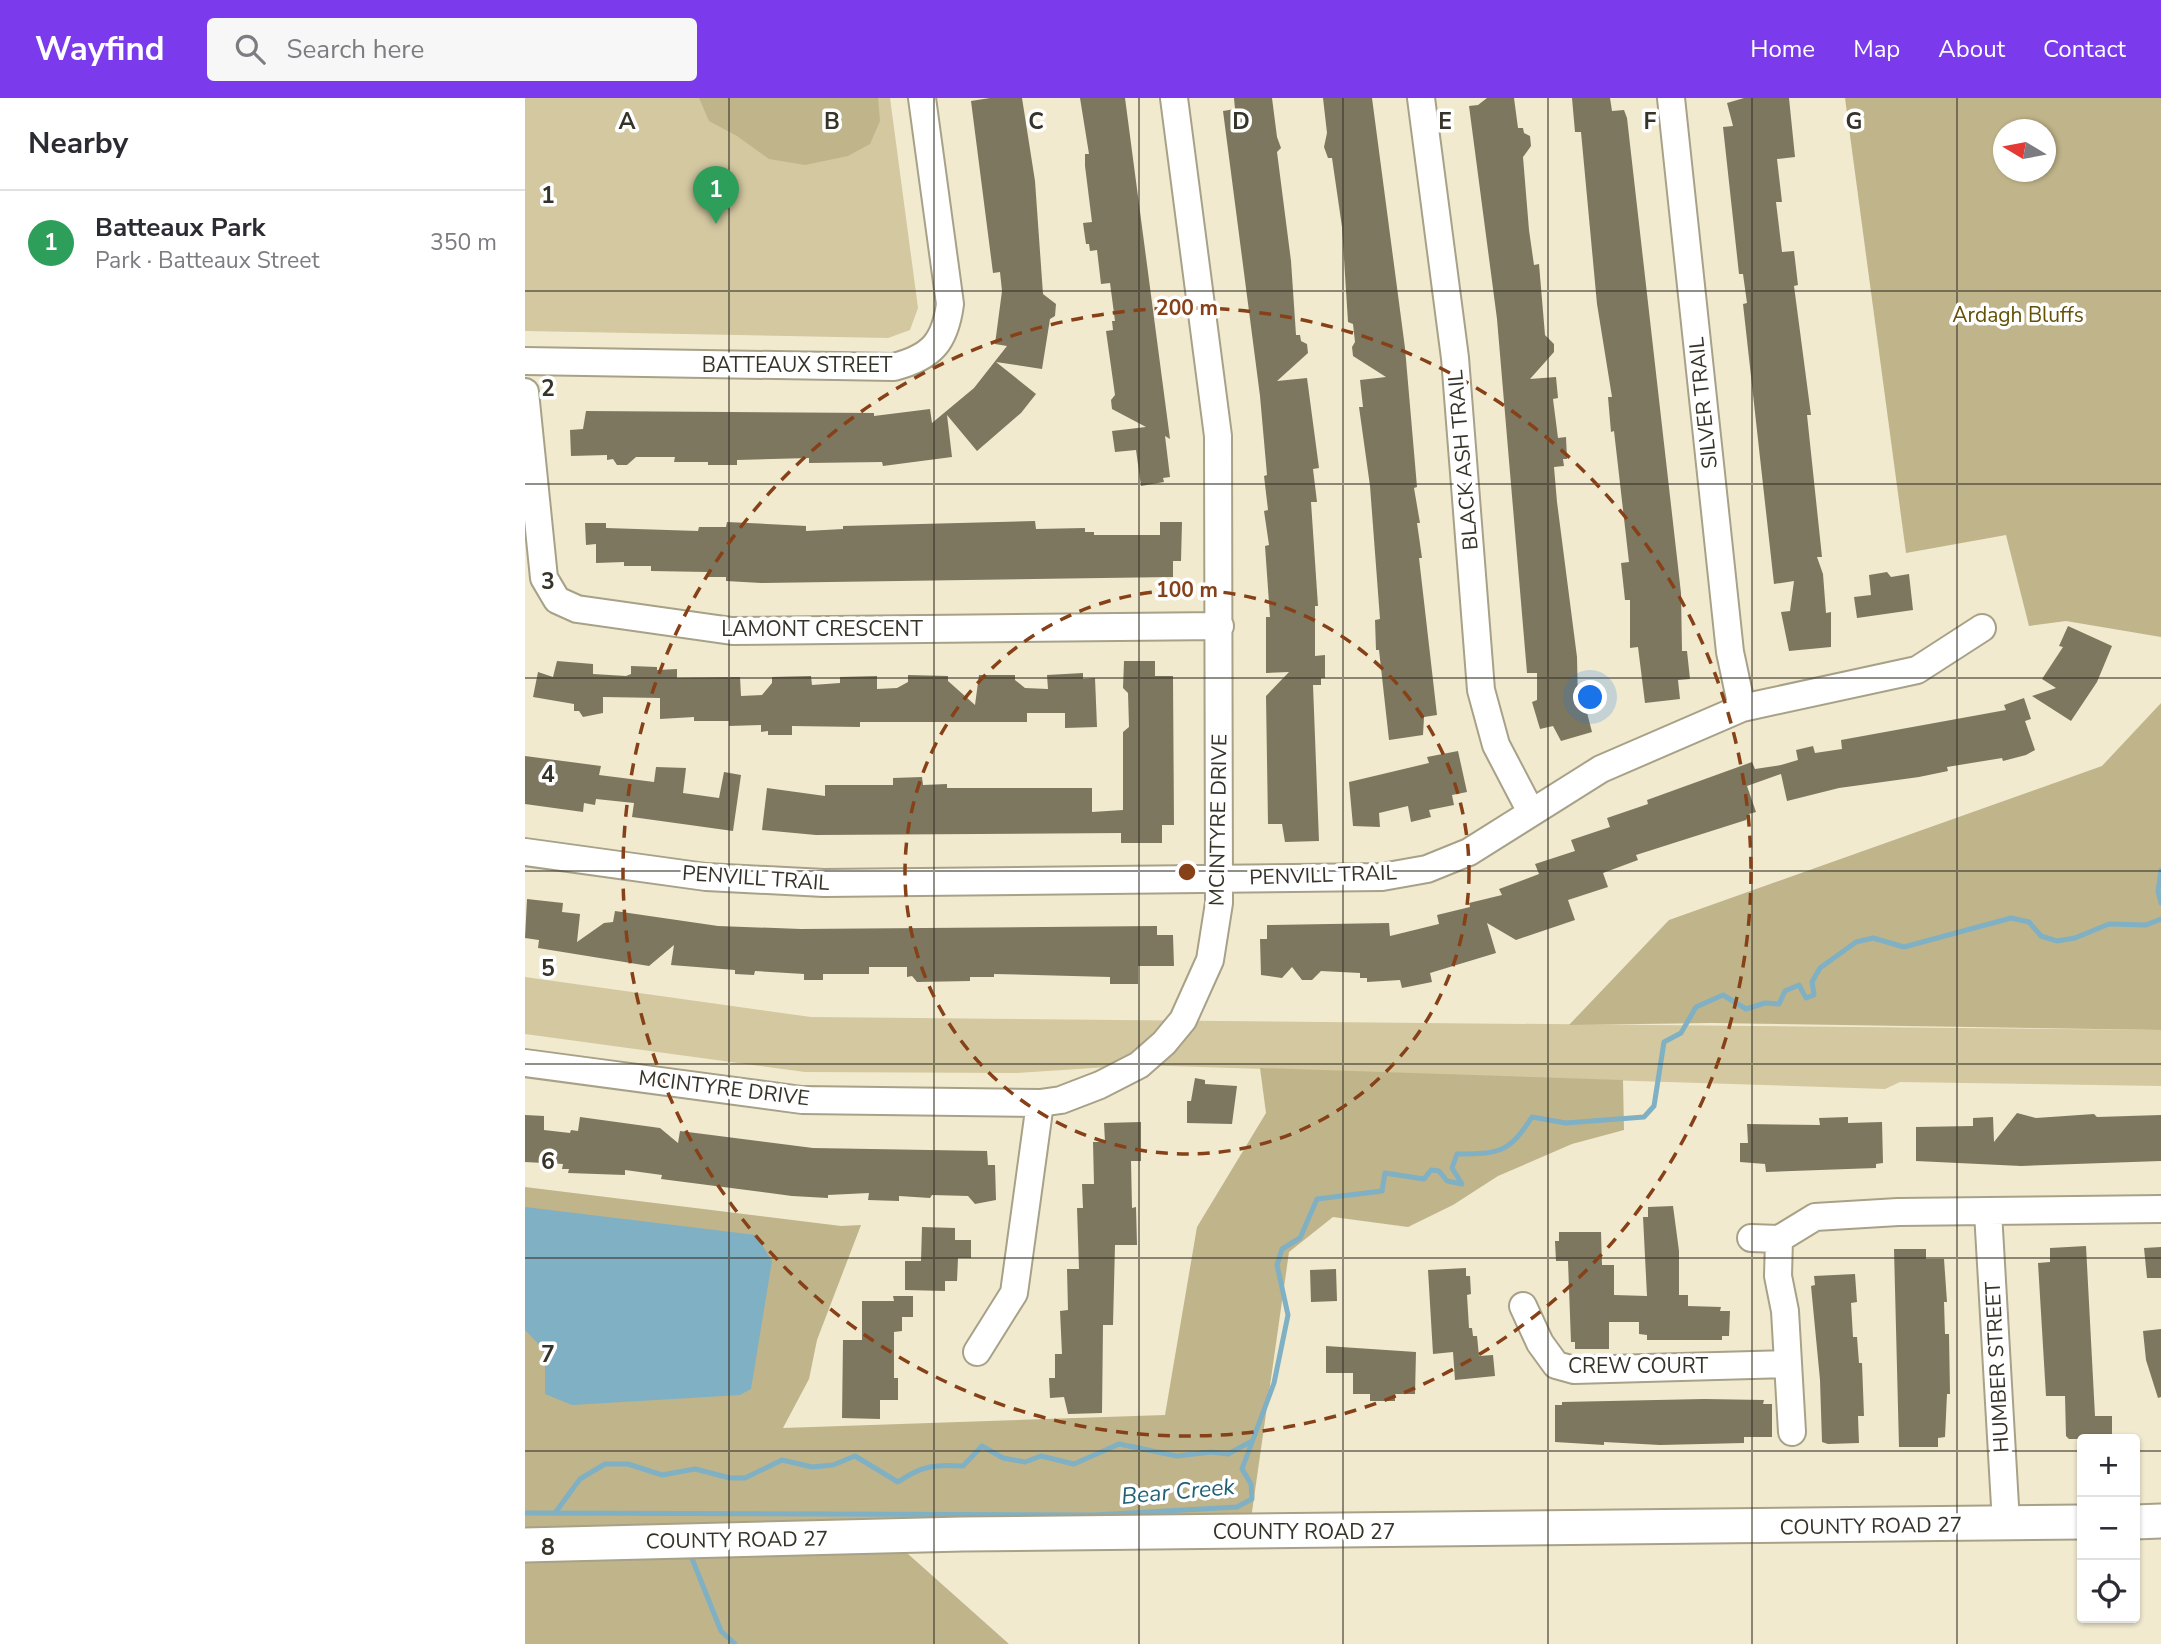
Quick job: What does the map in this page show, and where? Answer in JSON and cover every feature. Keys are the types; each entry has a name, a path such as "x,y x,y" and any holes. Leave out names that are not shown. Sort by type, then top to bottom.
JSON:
{"main road":[{"path":"2140,1522 2161,1521"},
{"name":"COUNTY ROAD 27","path":"525,1545 963,1534 1697,1529 2077,1522"}],"street":[{"name":"BATTEAUX STREET","path":"525,361 894,367 916,361 934,348 947,329 950,304 922,98"},
{"name":"MCINTYRE DRIVE","path":"525,1062 802,1100 1040,1103 1061,1100 1090,1089 1139,1065 1183,1020 1210,960 1220,877 1220,626 1218,436 1174,98"},
{"name":"BLACK ASH TRAIL","path":"1421,98 1455,358 1481,690 1496,745 1531,812"},
{"name":"SILVER TRAIL","path":"1671,98 1730,652 1742,708"},
{"name":"LAMONT CRESCENT","path":"525,392 544,578 557,600 577,609 731,631 1220,626"},
{"name":"PENVILL TRAIL","path":"525,852 706,877 824,883 1382,877 1427,869 1469,852 1601,769 1742,708 1917,670 1982,628"},
{"path":"977,1352 1014,1293 1040,1103"},
{"path":"1751,1238 1779,1239 1815,1217 1898,1212 2161,1209"},
{"name":"HUMBER STREET","path":"1988,1212 2006,1523"},
{"path":"1779,1239 1778,1276 1785,1311 1792,1432"},
{"name":"CREW COURT","path":"1523,1306 1540,1343 1556,1365 1574,1370 1788,1364"}],"shaded area":[{"path":"525,98 890,98 918,308 910,330 888,338 525,331"},
{"path":"525,977 811,1017 2161,1030 2161,1086 1900,1082 1885,1089 1139,1065 1017,1073 805,1072 525,1034"}],"green space":[{"path":"699,98 878,98 880,121 870,144 848,156 805,165 769,159 737,136 709,121"},
{"name":"Ardagh Bluffs","path":"1845,98 2161,98 2161,637 2066,621 2029,626 2006,535 1906,553"},
{"path":"2161,703 2161,1030 1712,1023 1569,1025 1669,920 2102,766"},
{"path":"1260,1068 1623,1080 1624,1130 1572,1144 1498,1176 1453,1205 1408,1227 1333,1217 1289,1252 1249,1533 889,1537 1009,1644 525,1644 525,1187 841,1226 861,1225 817,1340 809,1379 783,1428 1165,1415 1197,1227 1266,1113"}],"water":[{"path":"525,1207 756,1235 772,1261 751,1389 740,1395 572,1405 545,1394 545,1351 525,1330"}],"building":[{"path":"1022,98 1035,181 1043,294 1056,304 1055,316 1050,319 1042,369 996,362 1036,394 1021,413 977,451 947,415 952,457 883,466 882,462 809,463 809,458 737,460 737,465 708,465 708,462 674,462 675,457 636,457 627,465 617,465 613,459 607,460 607,455 571,456 570,430 583,429 586,411 874,413 874,416 930,409 932,423 974,388 1007,346 995,344 1002,291 1000,272 993,273 971,101"},
{"path":"1080,98 1125,98 1170,439 1165,436 1170,477 1163,478 1164,482 1141,486 1136,450 1115,452 1112,431 1146,427 1112,409 1111,400 1115,395 1106,331 1113,330 1112,321 1115,321 1110,283 1101,284 1097,250 1090,251 1089,244 1086,244 1083,223 1092,222 1085,166 1085,154 1089,154"},
{"path":"1234,98 1272,98 1281,148 1277,152 1291,261 1296,335 1300,335 1301,341 1307,344 1308,353 1277,381 1307,378 1319,468 1313,469 1317,502 1311,502 1318,606 1315,606 1315,656 1325,655 1325,678 1321,678 1321,685 1313,685 1319,841 1285,842 1282,824 1268,824 1266,696 1289,672 1266,673 1266,617 1270,617 1265,546 1269,545 1264,511 1268,510 1264,476 1267,475 1260,396 1223,111 1235,109"},
{"path":"1323,98 1372,98 1405,348 1417,487 1414,488 1420,523 1417,523 1422,558 1419,558 1437,715 1424,717 1423,735 1389,740 1379,650 1376,650 1375,620 1380,619 1370,486 1359,407 1363,407 1360,380 1386,377 1353,356 1352,347 1355,342 1353,324 1348,322 1342,227 1332,158 1328,158 1324,147 1327,133"},
{"path":"1487,98 1514,98 1518,128 1523,128 1524,133 1530,136 1531,146 1523,157 1529,230 1534,265 1539,264 1545,335 1554,344 1554,352 1530,379 1556,377 1558,398 1553,399 1558,438 1566,437 1567,459 1563,459 1564,466 1554,467 1557,502 1577,657 1578,703 1584,701 1592,732 1561,741 1553,726 1540,729 1532,702 1537,700 1537,673 1527,673 1497,319 1469,106 1478,105"},
{"path":"1572,98 1610,98 1612,111 1624,110 1627,118 1681,593 1682,651 1687,651 1690,679 1678,680 1680,699 1645,703 1638,647 1630,648 1630,600 1625,600 1621,563 1629,562 1614,431 1611,432 1608,397 1612,397 1597,304 1581,132 1575,132"},
{"path":"1744,98 1789,98 1795,157 1777,159 1782,202 1776,202 1782,252 1794,251 1798,285 1794,286 1811,415 1807,415 1822,557 1817,557 1823,574 1826,613 1831,612 1831,647 1789,651 1781,612 1790,611 1794,581 1774,584 1743,304 1747,303 1743,274 1739,274 1723,127 1733,126 1727,103"},
{"path":"1035,521 1036,529 1085,528 1085,532 1094,532 1094,535 1160,535 1160,522 1182,522 1181,561 1173,561 1173,577 761,583 726,581 726,577 708,577 708,572 651,571 651,566 624,566 624,562 596,563 596,544 586,545 585,523 606,523 606,528 698,531 699,527 726,527 727,522 806,526 806,531 843,529 843,526"},
{"path":"1887,572 1891,577 1909,574 1913,610 1857,618 1854,597 1871,595 1869,575"},
{"path":"2068,626 2112,646 2097,682 2071,721 2032,696 2056,688 2042,679 2063,647 2059,646"},
{"path":"557,661 593,664 593,674 626,676 631,674 631,666 657,667 657,670 677,669 677,678 740,677 741,696 762,695 772,683 772,677 811,676 812,685 840,683 840,677 877,676 877,689 897,688 908,682 908,675 948,676 948,681 975,705 979,675 1015,675 1015,680 1025,688 1048,689 1047,675 1083,673 1083,679 1095,678 1097,727 1065,728 1065,713 1027,713 1027,722 860,722 860,727 792,726 792,735 768,735 768,731 761,732 761,725 729,726 729,721 694,721 694,717 660,719 660,698 603,697 603,713 583,717 579,711 574,711 574,704 533,697 538,672 553,677"},
{"path":"1124,661 1155,661 1155,676 1173,676 1174,825 1162,825 1162,843 1121,843 1121,833 816,835 762,830 767,788 825,796 825,785 893,785 893,778 922,777 923,785 947,784 947,788 1092,788 1092,812 1123,810 1123,732 1129,727 1128,693 1123,688"},
{"path":"2024,698 2031,719 2025,721 2035,750 2026,755 2003,761 2002,758 1947,767 1948,771 1839,788 1787,801 1781,774 1747,786 1756,812 1749,814 1746,820 1636,855 1638,860 1603,873 1608,887 1568,900 1575,920 1516,940 1487,923 1496,953 1430,973 1432,982 1402,988 1400,980 1367,982 1367,978 1360,978 1360,973 1321,971 1312,980 1302,980 1292,967 1282,978 1261,975 1260,939 1267,939 1267,925 1389,923 1390,936 1439,924 1437,915 1502,895 1499,889 1539,874 1535,864 1575,851 1571,840 1610,827 1607,818 1648,804 1647,800 1752,762 1755,769 1798,760 1796,750 1813,746 1815,753 1842,749 1841,740 2006,710 2004,705"},
{"path":"1458,751 1467,792 1452,795 1454,805 1429,810 1431,817 1411,822 1408,806 1379,813 1380,827 1353,826 1349,782 1429,763 1427,757"},
{"path":"525,756 601,766 599,775 654,782 656,767 686,768 683,793 719,798 724,772 741,775 733,831 632,817 634,803 596,799 595,805 584,803 583,812 525,804"},
{"path":"527,899 563,903 562,912 580,914 577,942 604,923 613,922 615,911 718,926 801,929 1157,926 1157,935 1173,935 1174,966 1138,966 1138,984 1110,984 1110,977 994,974 994,977 970,977 970,981 917,982 912,976 907,977 907,967 869,967 869,974 823,974 823,980 804,980 804,974 755,971 754,975 735,974 735,970 671,965 674,945 649,966 538,948 539,940 525,938"},
{"path":"1195,1078 1205,1080 1205,1084 1237,1086 1232,1124 1187,1123 1187,1101 1191,1101"},
{"path":"2017,1113 2036,1118 2094,1114 2097,1117 2161,1115 2161,1161 2021,1166 1916,1161 1916,1127 1973,1126 1973,1118 1993,1117 1994,1142"},
{"path":"525,1115 544,1116 544,1130 570,1133 571,1130 578,1131 580,1117 660,1128 678,1143 680,1131 813,1148 987,1151 988,1165 995,1165 996,1200 975,1204 968,1196 932,1195 930,1198 899,1196 899,1201 868,1200 869,1193 828,1195 828,1198 792,1196 661,1179 662,1175 625,1170 625,1175 568,1173 569,1169 562,1169 563,1164 525,1162"},
{"path":"1848,1117 1848,1123 1882,1122 1883,1163 1876,1164 1876,1168 1766,1172 1765,1164 1740,1162 1740,1143 1748,1143 1747,1124 1820,1125 1819,1118"},
{"path":"1141,1122 1141,1161 1131,1161 1132,1208 1136,1207 1137,1245 1115,1245 1113,1325 1103,1325 1102,1413 1068,1414 1064,1397 1050,1398 1049,1378 1055,1378 1055,1354 1062,1354 1060,1311 1068,1310 1067,1269 1079,1269 1077,1208 1083,1208 1082,1184 1094,1184 1093,1142 1105,1142 1104,1123"},
{"path":"1673,1206 1679,1251 1679,1295 1688,1295 1688,1306 1721,1307 1720,1311 1730,1311 1729,1336 1722,1336 1722,1340 1647,1340 1647,1335 1639,1334 1639,1322 1609,1322 1609,1349 1575,1349 1575,1342 1571,1342 1568,1261 1556,1261 1555,1241 1559,1241 1559,1232 1601,1232 1602,1265 1614,1265 1614,1295 1647,1296 1643,1217 1648,1217 1648,1207"},
{"path":"922,1227 955,1228 955,1240 971,1240 971,1258 958,1258 957,1281 945,1281 945,1291 905,1290 905,1261 921,1261"},
{"path":"2086,1246 2095,1416 2112,1416 2112,1434 2077,1434 2077,1439 2069,1439 2066,1436 2065,1396 2046,1396 2038,1263 2050,1262 2050,1248"},
{"path":"2161,1247 2161,1278 2147,1278 2144,1248"},
{"path":"1894,1249 1926,1249 1926,1259 1944,1259 1947,1302 1944,1302 1945,1334 1949,1334 1950,1394 1947,1394 1945,1437 1938,1438 1938,1447 1899,1447"},
{"path":"1466,1268 1466,1276 1470,1276 1471,1294 1467,1295 1469,1328 1472,1328 1473,1336 1477,1336 1479,1356 1493,1355 1495,1376 1455,1380 1453,1352 1433,1354 1428,1270"},
{"path":"1336,1269 1337,1301 1311,1302 1310,1270"},
{"path":"1855,1274 1857,1302 1851,1303 1853,1337 1857,1337 1859,1363 1862,1363 1864,1416 1858,1416 1859,1443 1828,1444 1822,1442 1820,1380 1811,1286 1815,1285 1814,1276"},
{"path":"893,1296 913,1296 913,1317 902,1317 902,1331 894,1332 894,1378 898,1378 898,1400 880,1400 880,1419 842,1418 843,1340 862,1340 862,1301 894,1301"},
{"path":"2161,1329 2161,1397 2158,1398 2146,1360 2143,1331"},
{"path":"1326,1346 1416,1352 1415,1394 1395,1394 1395,1401 1370,1401 1370,1394 1353,1394 1353,1373 1326,1373"},
{"path":"1764,1400 1763,1404 1772,1404 1772,1437 1744,1437 1744,1443 1660,1445 1555,1442 1555,1405 1562,1405 1562,1402"}],"waterway":[{"name":"Bear Creek","path":"2161,870 2158,891 2161,903"},
{"name":"Bear Creek","path":"525,1513 1094,1515 1237,1507 1252,1499 1251,1484 1242,1469 1274,1383 1288,1315 1277,1265 1282,1249 1300,1238 1317,1199 1382,1191 1385,1173 1424,1179 1431,1170 1439,1171 1447,1181 1462,1184 1452,1168 1457,1154 1502,1149 1516,1138 1532,1117 1566,1123 1644,1117 1654,1106 1664,1042 1681,1033 1696,1007 1723,995 1746,1009 1765,1003 1779,1004 1785,991 1799,985 1806,998 1814,995 1812,982 1820,968 1856,942 1873,938 1904,947 2011,918 2029,922 2041,936 2057,941 2075,938 2109,924 2146,925 2161,919"},
{"path":"555,1513 580,1479 605,1464 628,1464 662,1475 695,1469 730,1478 745,1478 782,1460 812,1467 833,1465 855,1456 898,1482 929,1467 963,1466 982,1446 1003,1458 1025,1462 1041,1456 1074,1464 1119,1444 1177,1456 1211,1452 1228,1454 1252,1441"},
{"path":"689,1551 721,1631 735,1644"}],"place":[{"name":"Batteaux Park","path":"716,224"}]}
